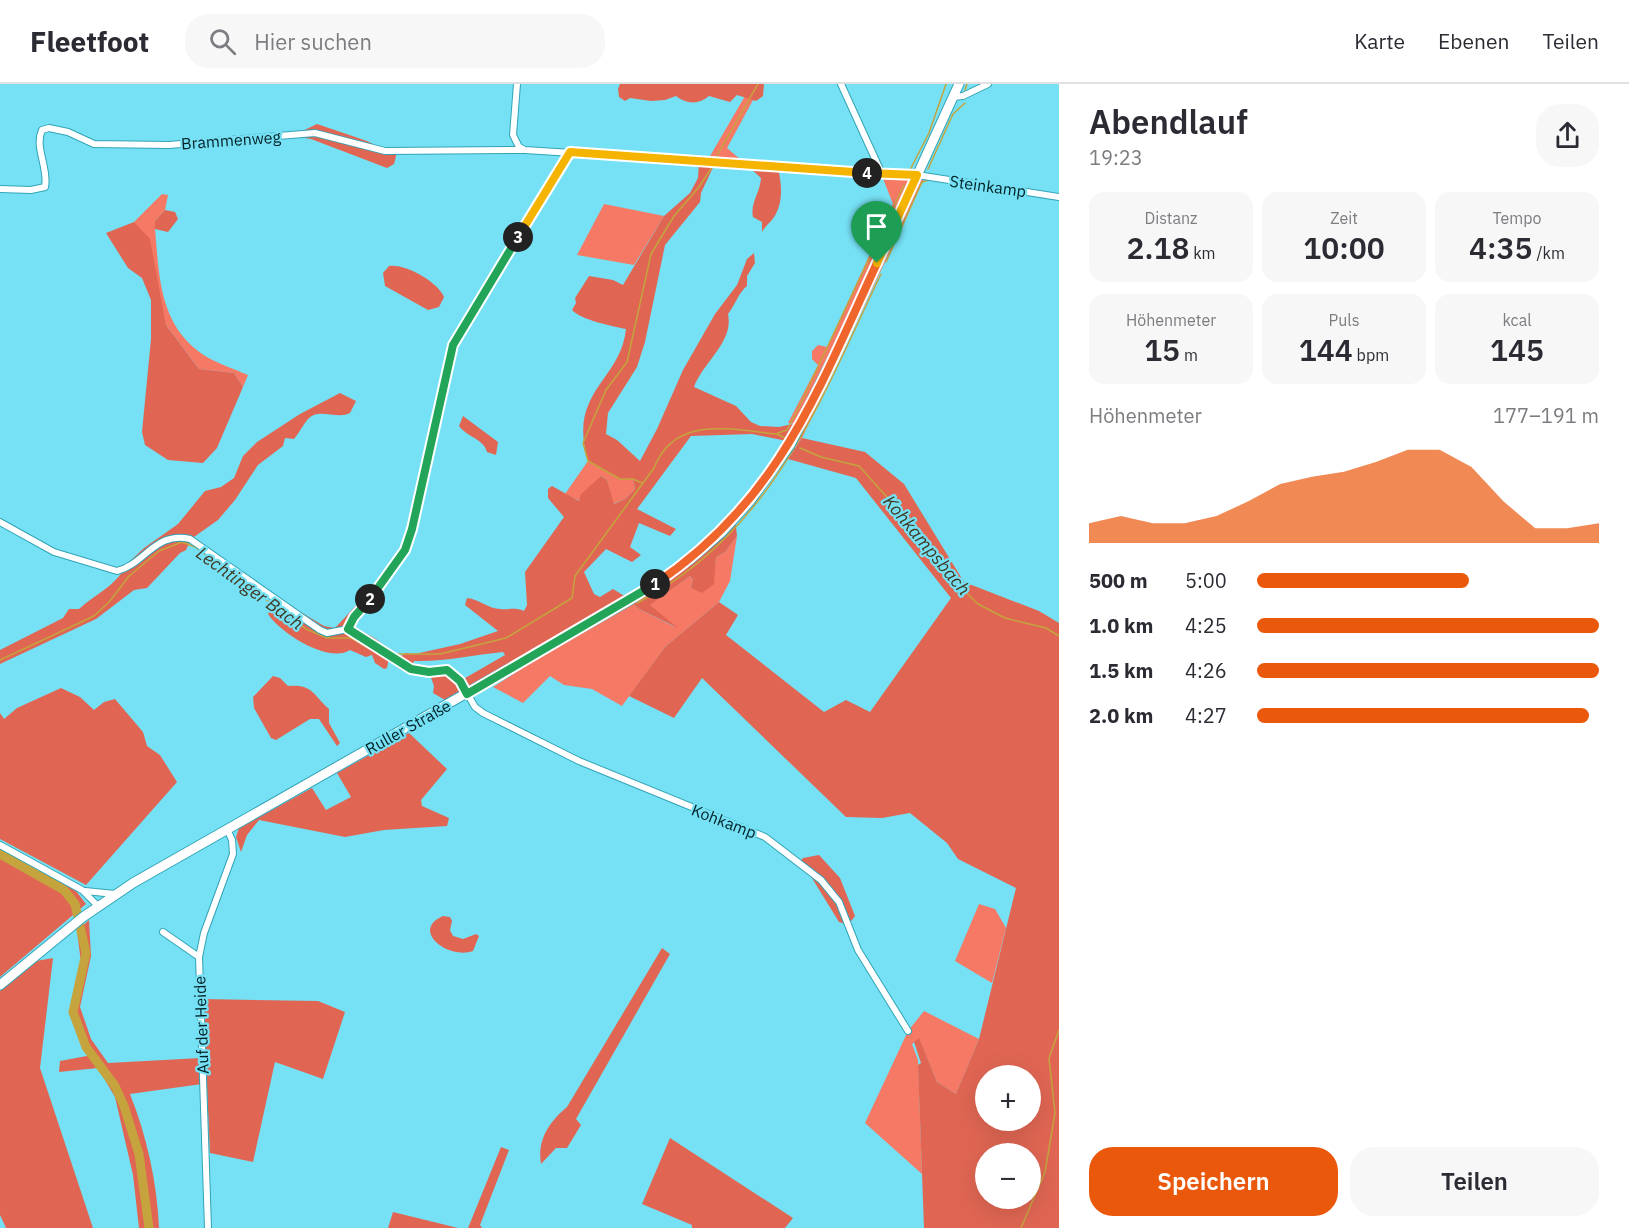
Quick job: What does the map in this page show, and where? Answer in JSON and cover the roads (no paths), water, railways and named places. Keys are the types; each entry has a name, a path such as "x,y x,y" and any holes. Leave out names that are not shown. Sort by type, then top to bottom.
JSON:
{"main road":[{"name":"Ruller Straße","path":"0,985 83,917 115,894 651,587 689,560 735,518 782,457 801,425 959,84"}],"street":[{"path":"517,84 513,135 519,147 525,150"},
{"path":"841,84 882,174"},
{"path":"952,97 963,96 988,84"},
{"name":"Brammenweg","path":"0,189 31,190 45,187 45,171 39,138 42,130 49,128 68,132 94,144 169,145 315,133 385,151 525,150"},
{"name":"Steinkamp","path":"525,150 917,175 1059,197"},
{"path":"0,522 54,552 117,571 131,565 157,544 175,538 190,539 320,630 327,633 348,629 354,617 380,587 405,550 422,490 444,376 453,345 570,152"},
{"name":"Kohkamp","path":"348,629 411,669 429,672 447,670 460,681 475,707 483,713 579,761 765,837 821,880 838,902 858,950 908,1031"},
{"name":"Auf der Heide","path":"208,1228 199,957 204,933 233,854 232,840 227,829"},
{"path":"0,845 82,890 98,906"},
{"path":"82,890 115,894"},
{"path":"163,932 199,957"}],"waterway":[{"name":"Lechtinger Bach","path":"715,159 758,84"},
{"path":"910,170 929,133 946,84"},
{"path":"965,90 967,84"},
{"path":"928,169 953,114 965,103"},
{"name":"Lechtinger Bach","path":"642,483 633,479 620,479 588,461 583,443 606,390 627,362 651,254 674,216 699,187 712,167"},
{"path":"886,262 922,182 929,180"},
{"path":"778,433 787,430 798,409 904,185"},
{"path":"637,603 684,574 723,540 757,502 786,461 812,416 881,274"},
{"name":"Lechtinger Bach","path":"394,654 440,654 506,638 572,598 575,576 654,468 663,451 676,439 690,432 706,429 777,434 785,438"},
{"name":"Kohkampsbach","path":"800,448 821,457 859,466 913,526 948,575 978,604 1005,618 1046,628 1059,636"},
{"name":"Lechtinger Bach","path":"0,660 94,616 110,601 129,576 159,551 182,542 195,547 306,629 327,638 351,638 388,659"},
{"path":"0,854 64,890 75,904 86,953 73,1012 86,1047 115,1086 124,1106 139,1154 149,1228"},
{"name":"Kohkampsbach","path":"1021,1228 1045,1172 1055,1113 1049,1058 1059,1030"}]}
